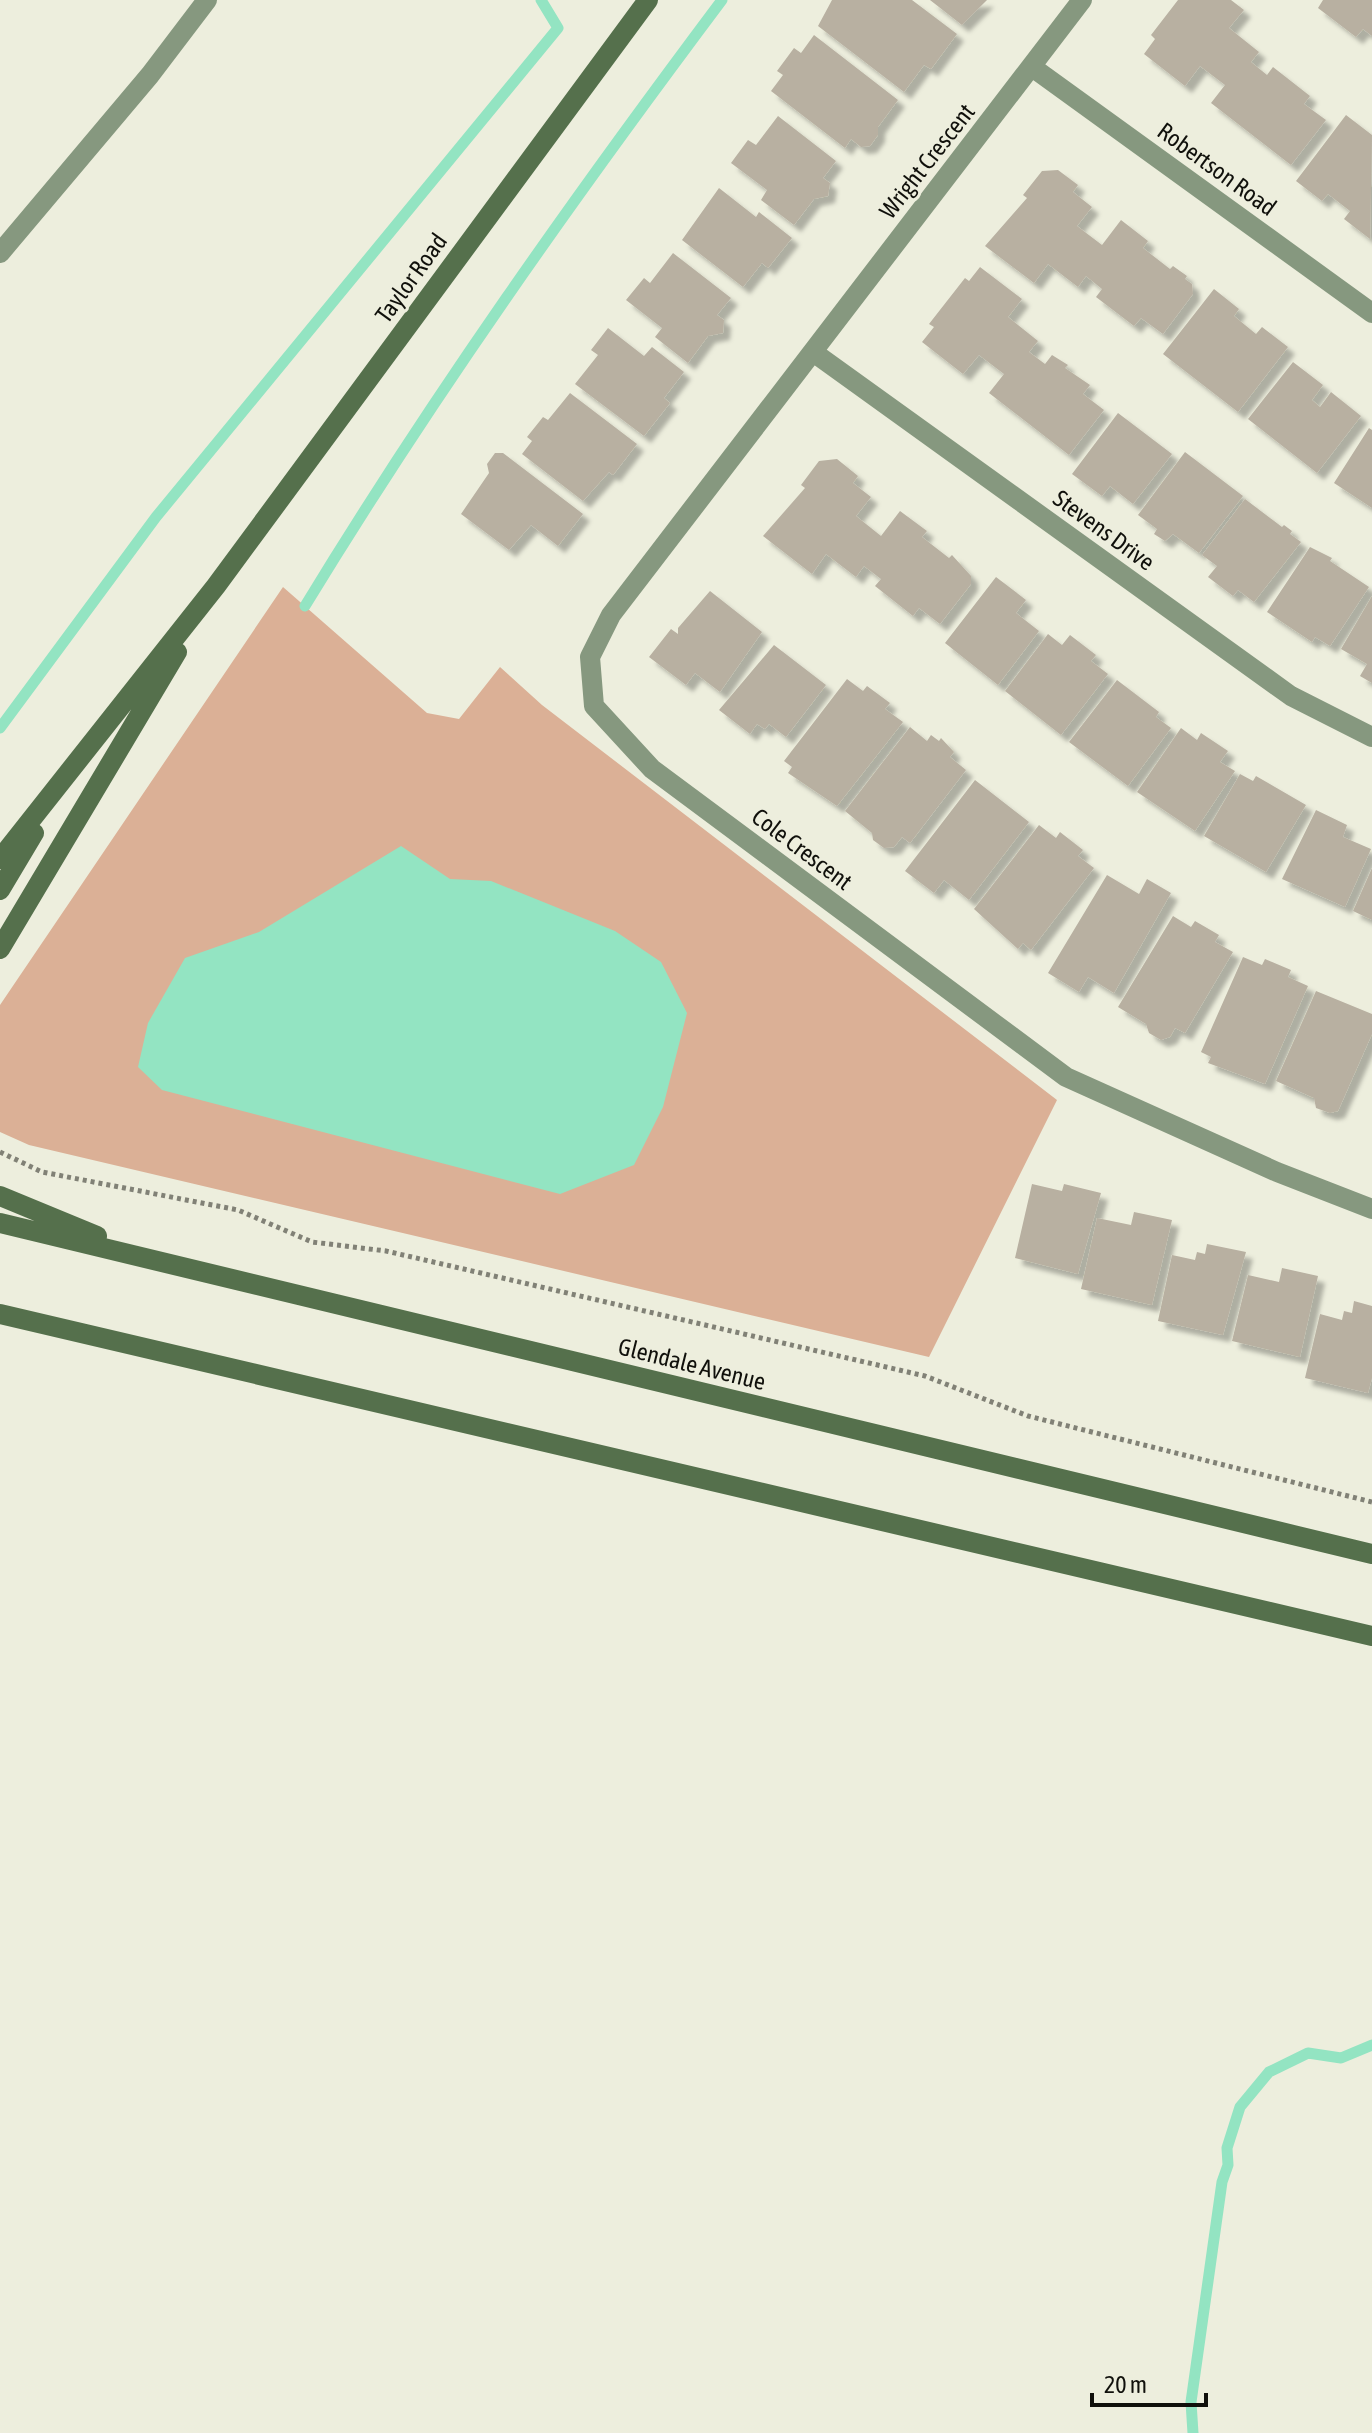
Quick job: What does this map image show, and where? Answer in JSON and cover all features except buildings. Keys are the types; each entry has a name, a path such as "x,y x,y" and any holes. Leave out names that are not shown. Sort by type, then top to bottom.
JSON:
{"main road":[{"name":"Taylor Road","path":"0,859 216,586 648,0"},
{"name":"Taylor Road","path":"0,949 216,586"},
{"path":"0,890 81,755"},
{"path":"0,1196 149,1258"},
{"name":"Glendale Avenue","path":"0,1223 1372,1554"},
{"path":"0,1314 1372,1636"}],"street":[{"path":"0,253 150,75 207,0"},
{"name":"Wright Crescent","path":"813,352 1082,0"},
{"name":"Robertson Road","path":"1032,67 1372,313"},
{"name":"Stevens Drive","path":"813,352 1291,696 1372,737"},
{"name":"Cole Crescent","path":"813,352 611,615 590,657 594,706 652,769 1066,1077 1277,1172 1372,1209"}],"path":[{"path":"0,1152 42,1172 238,1210 312,1242 386,1251 925,1376 1028,1416 1372,1502"}],"shaded area":[{"path":"283,587 427,713 459,719 500,667 542,705 1057,1100 929,1357 29,1145 0,1132 0,1005"},
{"path":"401,846 450,879 491,881 615,931 661,962 687,1013 663,1107 634,1165 560,1194 162,1090 138,1067 148,1023 185,958 259,932"}],"waterway":[{"path":"0,728 156,517 558,28 541,0"},
{"path":"305,606 403,450 506,298 722,0"},
{"path":"1193,2433 1191,2402 1222,2182 1228,2165 1227,2148 1240,2107 1269,2072 1308,2053 1341,2058 1372,2045"}]}
